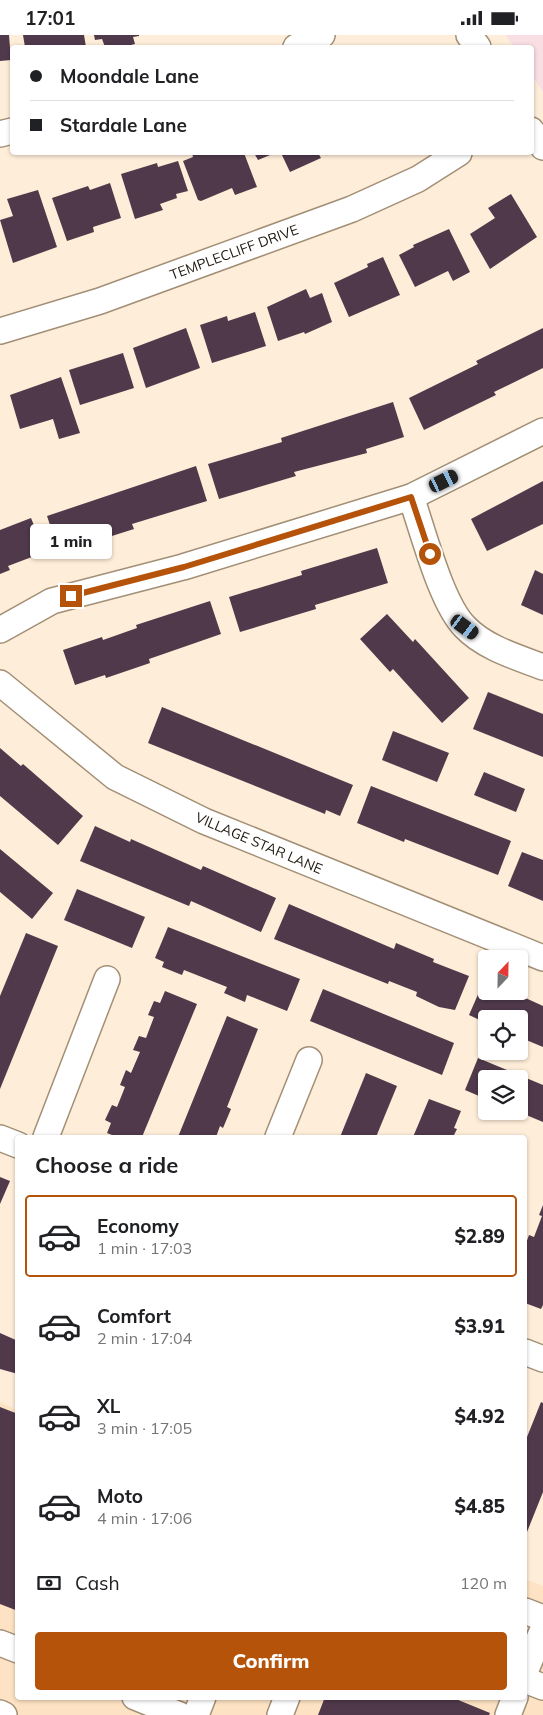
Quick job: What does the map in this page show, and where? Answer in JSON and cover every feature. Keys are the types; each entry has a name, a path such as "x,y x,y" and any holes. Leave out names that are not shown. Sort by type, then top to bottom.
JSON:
{"street":[{"path":"300,45 322,35"},
{"path":"534,134 543,147"},
{"name":"TEMPLECLIFF DRIVE","path":"0,331 100,301 352,209 418,179 456,155"},
{"path":"0,630 52,601 184,567 411,497 543,431"},
{"path":"411,497 443,591 465,627 489,645 543,667"},
{"name":"VILLAGE STAR LANE","path":"0,683 115,777 204,821 543,958"},
{"path":"47,1135 107,979"},
{"path":"279,1135 309,1060"},
{"path":"0,1138 15,1144"},
{"path":"527,1353 543,1359"},
{"path":"527,1612 543,1617"},
{"path":"527,1667 543,1629"},
{"path":"0,1643 15,1649"},
{"path":"527,1681 543,1687"},
{"path":"142,1700 180,1715"},
{"path":"196,1715 202,1700"},
{"path":"280,1715 286,1700"},
{"path":"508,1715 514,1700"},
{"path":"0,1713 4,1715"}],"shaded area":[{"path":"506,35 543,35 543,92 534,78 534,45 513,45"},
{"path":"0,1402 15,1409 15,1700 527,1700 527,1580 543,1586 543,1715 0,1715"}],"building":[{"path":"0,35 9,35 10,60 0,61"},
{"path":"23,35 84,35 86,45 25,45"},
{"path":"94,35 139,35 133,37 135,44 131,45 104,45 102,39 95,40"},
{"path":"192,155 245,155 257,187 235,195 232,188 201,201 198,200 183,161 193,157"},
{"path":"255,155 270,155 258,160"},
{"path":"282,155 319,155 321,158 290,172"},
{"path":"178,161 188,191 176,194 177,198 160,204 163,210 135,219 121,174 157,163 158,167"},
{"path":"110,183 121,218 93,227 94,232 67,241 52,198 88,186 90,190"},
{"path":"38,190 57,247 13,263 0,220 13,216 7,199"},
{"path":"511,194 537,237 490,269 470,234 495,218 488,208"},
{"path":"449,229 470,272 453,281 448,271 415,287 399,255 414,247 413,245"},
{"path":"383,257 400,295 349,317 334,283 368,267 367,264"},
{"path":"306,289 310,298 322,293 332,322 305,334 304,332 278,341 267,307"},
{"path":"255,312 266,346 212,363 200,325 227,316 228,321"},
{"path":"186,328 200,368 146,388 133,348"},
{"path":"543,328 543,368 494,392 496,395 424,430 409,398 478,364 476,361"},
{"path":"123,353 134,388 80,405 69,370"},
{"path":"61,377 80,433 59,439 53,419 20,429 10,395"},
{"path":"393,402 404,437 366,449 367,453 294,472 296,476 219,499 208,464 282,442 281,438"},
{"path":"196,466 207,501 132,524 134,529 96,541 95,538 58,549 47,516"},
{"path":"543,481 543,524 487,551 471,519"},
{"path":"31,518 45,552 8,566 10,570 0,574 0,530"},
{"path":"377,548 388,583 315,605 316,609 240,632 229,597 302,575 301,571"},
{"path":"535,570 543,574 543,615 521,605"},
{"path":"210,601 221,634 149,659 150,663 106,678 105,675 75,685 63,650 102,637 103,640 137,628 136,625"},
{"path":"387,614 413,642 415,639 469,698 442,723 393,669 390,672 360,639"},
{"path":"488,692 543,714 543,757 473,729"},
{"path":"162,707 353,785 340,816 326,810 325,814 148,743"},
{"path":"393,731 449,753 437,782 382,760"},
{"path":"0,748 21,766 23,764 83,816 58,845 0,796"},
{"path":"484,772 525,789 516,812 474,795"},
{"path":"371,786 511,841 498,875 405,839 404,842 357,823"},
{"path":"95,826 130,842 131,839 201,870 203,866 276,898 261,932 191,901 189,906 80,861"},
{"path":"0,849 53,893 32,919 0,892"},
{"path":"522,852 543,860 543,901 508,886"},
{"path":"77,889 145,917 132,948 64,920"},
{"path":"289,904 394,949 396,943 434,959 433,962 469,976 455,1010 439,1007 416,996 417,992 389,981 388,984 274,939"},
{"path":"168,927 300,979 287,1011 247,995 245,1002 224,993 227,987 184,970 182,975 162,967 164,962 155,958"},
{"path":"26,933 58,946 0,1089 0,996"},
{"path":"323,989 454,1043 442,1075 310,1021"},
{"path":"165,991 197,1004 143,1135 112,1135 107,1133 111,1123 105,1120 112,1105 117,1107 125,1087 120,1085 126,1070 131,1073 140,1052 133,1050 139,1036 146,1038 154,1017 148,1015 154,1001 160,1003"},
{"path":"478,994 478,1000 528,999 543,1006 543,1047 528,1041 528,1010 478,1010 478,1019 469,1015"},
{"path":"227,1016 258,1029 227,1107 231,1109 223,1128 220,1126 217,1135 179,1135"},
{"path":"478,1058 478,1060 483,1060 507,1070 478,1070 478,1096 465,1090"},
{"path":"366,1073 397,1086 377,1135 341,1135"},
{"path":"528,1079 543,1085 543,1122 528,1116"},
{"path":"429,1099 461,1111 454,1128 457,1129 454,1135 414,1135"},
{"path":"0,1177 10,1181 0,1204"},
{"path":"543,1205 543,1305 541,1309 527,1304 527,1240 529,1235 534,1237 542,1216 539,1215"},
{"path":"0,1333 15,1340 15,1373 0,1369"},
{"path":"541,1402 543,1403 543,1492 527,1532 527,1437"},
{"path":"0,1407 15,1413 15,1610 0,1604"},
{"path":"324,1700 458,1700 490,1713 489,1715 318,1715"}],"route":[{"path":"71,596 184,567 411,497 430,554"}]}
